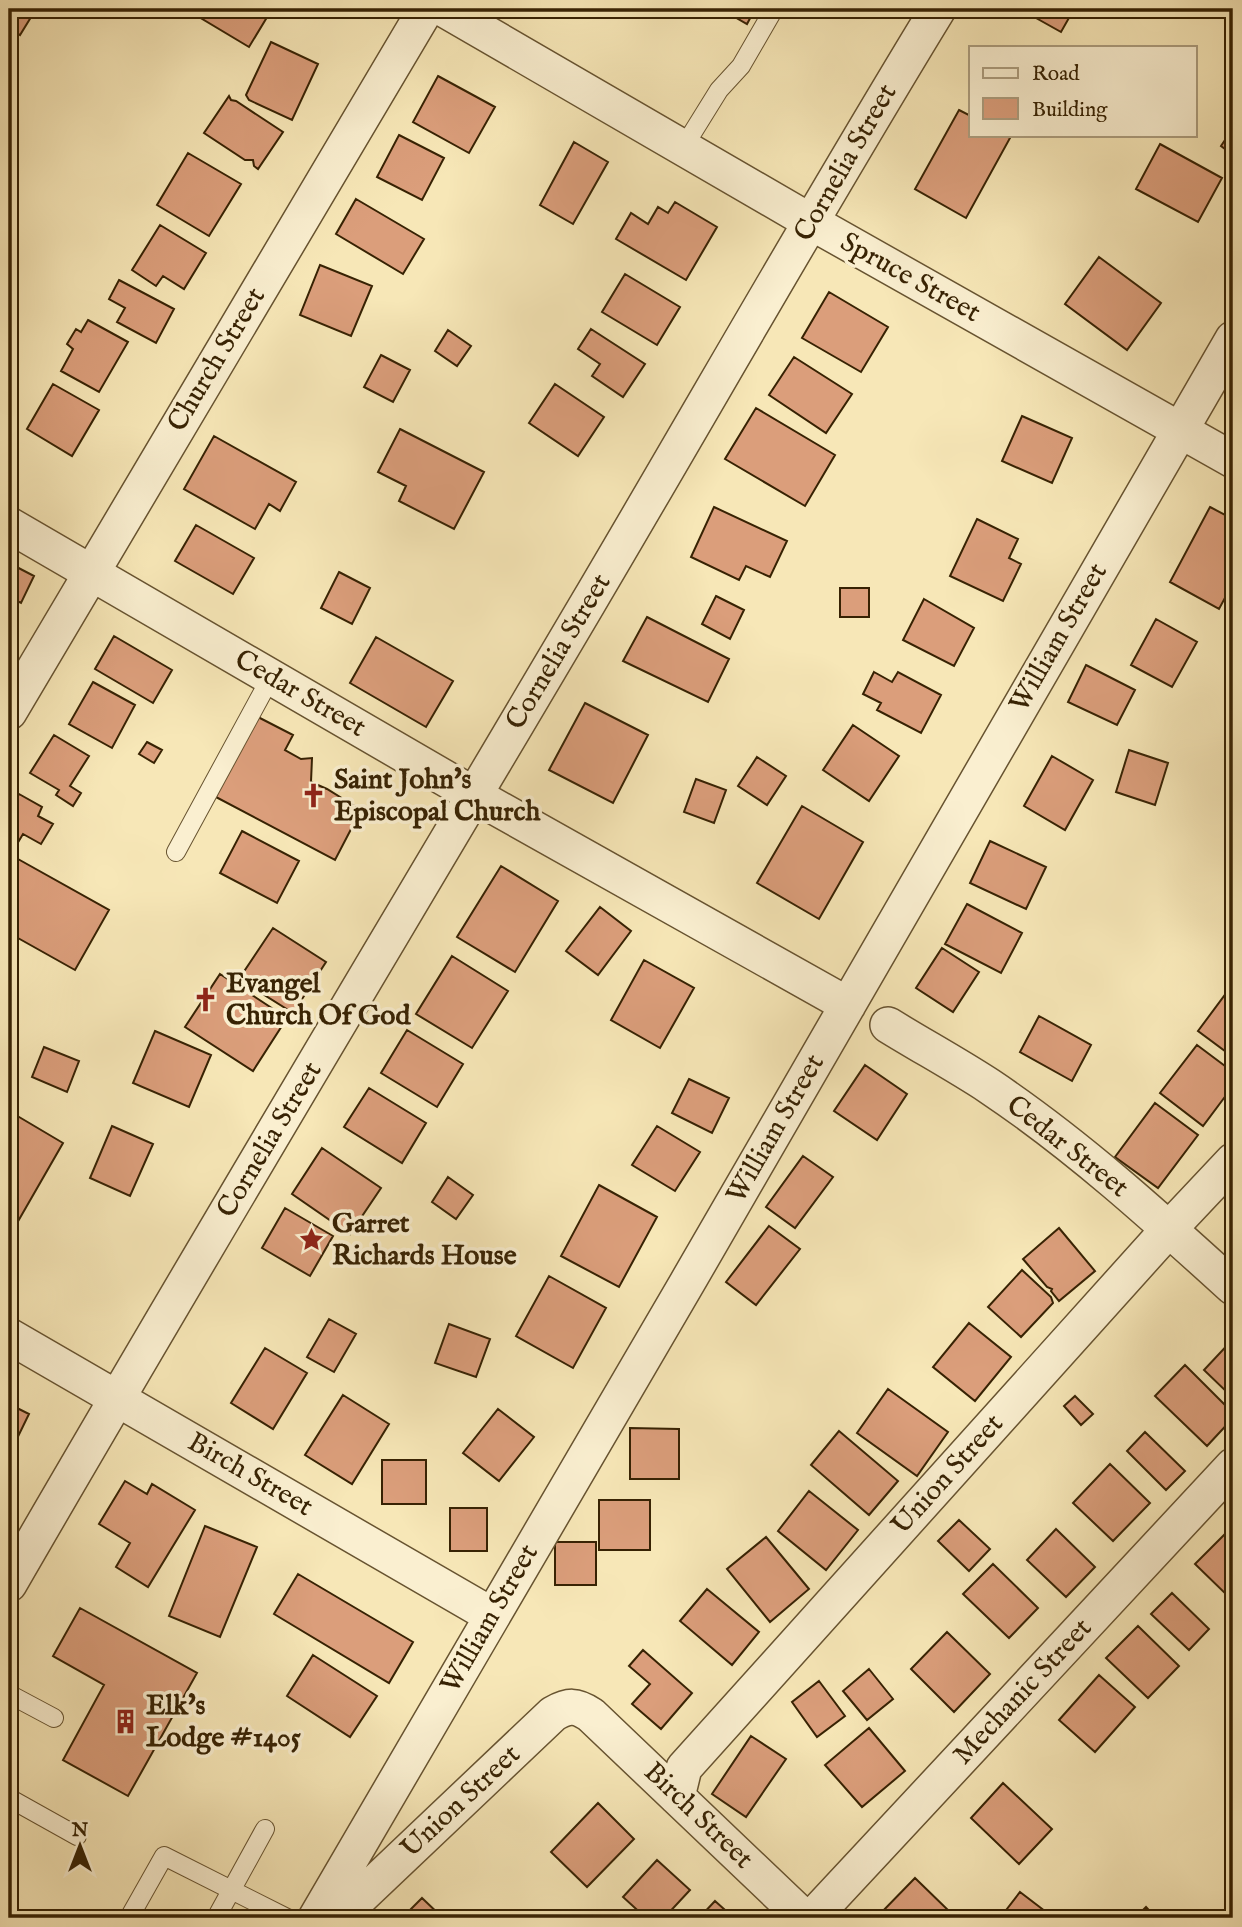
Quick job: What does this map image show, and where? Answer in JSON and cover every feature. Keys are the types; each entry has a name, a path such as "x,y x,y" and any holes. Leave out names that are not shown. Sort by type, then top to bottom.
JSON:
{"street":[{"name":"Church Street","path":"9,712 426,9"},
{"name":"Spruce Street","path":"444,9 811,222 1233,460"},
{"name":"Cornelia Street","path":"9,1584 867,123 937,9"},
{"name":"William Street","path":"316,1918 1233,339"},
{"name":"Cedar Street","path":"9,525 474,795 848,1004"},
{"name":"Cedar Street","path":"888,1025 989,1086 1054,1133 1169,1229 1233,1287"},
{"name":"Union Street","path":"677,1797 684,1768 1233,1161"},
{"name":"Birch Street","path":"9,1336 491,1615"},
{"name":"Mechanic Street","path":"812,1918 1233,1466"},
{"name":"Union Street","path":"338,1918 553,1714 566,1706 579,1706 591,1715"},
{"name":"Birch Street","path":"591,1715 804,1918"}],"lane":[{"path":"683,148 719,90 741,66 774,9"},
{"path":"176,852 271,677"},
{"path":"9,1694 54,1718"},
{"path":"9,1798 77,1836"},
{"path":"216,1918 265,1829"},
{"path":"129,1918 164,1856 287,1918"}],"building":[{"path":"9,9 36,9 20,35 9,28"},
{"path":"272,9 249,47 189,11"},
{"path":"721,9 755,9 747,24"},
{"path":"1020,9 1074,9 1061,32"},
{"path":"271,42 318,64 292,120 249,100 246,95"},
{"path":"1233,59 1233,75 1227,71"},
{"path":"438,76 495,107 469,153 413,122"},
{"path":"229,96 231,100 283,132 258,169 253,160 245,160 204,133"},
{"path":"959,110 969,115 969,136 1010,138 966,218 915,189"},
{"path":"1233,128 1233,155 1221,146"},
{"path":"399,135 444,158 422,200 377,177"},
{"path":"574,142 608,162 573,224 540,205"},
{"path":"1160,144 1222,178 1198,222 1136,189"},
{"path":"188,153 241,184 209,236 157,205"},
{"path":"356,199 424,239 403,274 336,234"},
{"path":"675,202 717,227 686,280 616,239 631,213 648,224 658,207 668,213"},
{"path":"160,225 206,253 184,289 163,276 156,286 132,270"},
{"path":"1099,257 1161,303 1127,350 1065,304"},
{"path":"320,265 372,286 351,336 300,315"},
{"path":"625,274 680,307 657,345 602,312"},
{"path":"119,280 174,309 156,343 117,322 125,308 109,299"},
{"path":"829,292 888,327 861,372 802,338"},
{"path":"88,320 128,342 99,392 61,371 73,349 67,344 76,329 81,332"},
{"path":"591,329 645,364 623,397 592,376 600,364 578,349"},
{"path":"448,330 471,346 457,366 435,351"},
{"path":"381,355 410,370 393,402 364,387"},
{"path":"794,357 852,394 826,433 769,395"},
{"path":"53,384 99,410 72,456 27,429"},
{"path":"555,384 604,417 578,456 529,423"},
{"path":"756,408 835,455 805,506 725,459"},
{"path":"1022,416 1072,438 1052,483 1002,461"},
{"path":"400,429 484,472 454,529 399,501 406,486 378,472"},
{"path":"214,436 296,482 280,511 269,504 255,529 184,489"},
{"path":"714,507 787,541 770,577 746,566 739,580 691,557"},
{"path":"1210,507 1233,519 1233,583 1219,609 1170,582"},
{"path":"977,519 1018,539 1009,558 1021,564 1003,601 950,576"},
{"path":"196,525 254,558 233,594 175,561"},
{"path":"9,563 34,576 21,603 9,597"},
{"path":"339,572 370,588 352,624 321,608"},
{"path":"840,588 869,588 869,617 840,617"},
{"path":"716,596 744,610 730,639 702,624"},
{"path":"924,599 974,628 954,666 903,640"},
{"path":"647,617 729,659 708,702 623,661"},
{"path":"1156,619 1197,642 1172,687 1131,665"},
{"path":"114,636 172,670 153,703 95,669"},
{"path":"376,637 453,681 426,727 350,683"},
{"path":"1086,665 1135,690 1117,725 1068,702"},
{"path":"874,672 892,682 898,672 941,695 921,733 877,710 881,703 863,694"},
{"path":"93,682 135,705 112,748 69,724"},
{"path":"585,703 648,735 613,803 549,770"},
{"path":"256,716 293,735 285,750 301,759 312,758 311,782 361,810 335,860 214,796"},
{"path":"853,725 899,756 869,801 823,770"},
{"path":"54,735 89,756 70,786 81,793 73,806 56,795 59,790 30,773"},
{"path":"147,742 162,750 154,763 139,754"},
{"path":"1129,750 1168,763 1155,805 1116,792"},
{"path":"1052,756 1093,780 1065,830 1024,806"},
{"path":"757,757 786,776 767,805 738,786"},
{"path":"696,779 726,790 714,823 684,812"},
{"path":"19,794 42,807 38,816 53,824 41,844 23,834 17,844 9,839 9,811"},
{"path":"802,806 863,842 819,919 757,883"},
{"path":"242,831 299,861 277,903 220,873"},
{"path":"990,841 1046,867 1026,909 970,883"},
{"path":"9,854 109,910 75,970 9,933"},
{"path":"501,866 558,901 515,972 457,937"},
{"path":"967,904 1022,933 1001,973 945,944"},
{"path":"600,907 631,931 598,975 566,951"},
{"path":"273,928 326,962 293,1013 239,979"},
{"path":"942,948 979,972 953,1012 916,988"},
{"path":"452,956 508,991 472,1048 416,1014"},
{"path":"644,960 694,988 660,1048 611,1020"},
{"path":"220,974 287,1018 253,1071 185,1027"},
{"path":"1227,992 1233,997 1233,1048 1229,1054 1198,1031"},
{"path":"1039,1016 1091,1045 1072,1081 1020,1052"},
{"path":"407,1030 463,1064 437,1107 381,1073"},
{"path":"155,1031 211,1055 189,1107 133,1083"},
{"path":"1197,1045 1233,1072 1233,1086 1203,1126 1160,1093"},
{"path":"44,1047 79,1061 67,1092 32,1077"},
{"path":"865,1065 907,1094 877,1140 834,1111"},
{"path":"689,1079 729,1098 712,1133 672,1113"},
{"path":"369,1088 426,1123 402,1163 344,1127"},
{"path":"1155,1103 1198,1135 1158,1188 1115,1157"},
{"path":"9,1111 63,1143 9,1237"},
{"path":"112,1126 153,1144 130,1196 90,1178"},
{"path":"657,1126 700,1152 675,1191 632,1165"},
{"path":"322,1148 381,1188 350,1234 292,1194"},
{"path":"803,1156 833,1177 795,1228 766,1207"},
{"path":"448,1177 473,1195 456,1219 432,1202"},
{"path":"599,1185 657,1217 619,1287 561,1256"},
{"path":"285,1208 333,1236 310,1276 262,1248"},
{"path":"1233,1214 1233,1227 1227,1222"},
{"path":"769,1226 800,1249 756,1305 726,1282"},
{"path":"1059,1228 1095,1271 1059,1301 1052,1289 1047,1287 1023,1259"},
{"path":"1022,1270 1051,1297 1053,1303 1021,1337 988,1307"},
{"path":"549,1276 606,1308 573,1368 516,1336"},
{"path":"329,1319 356,1334 334,1372 307,1357"},
{"path":"969,1323 1011,1357 975,1401 933,1367"},
{"path":"449,1324 490,1339 476,1377 435,1363"},
{"path":"1233,1339 1233,1398 1204,1370"},
{"path":"265,1348 307,1373 273,1429 231,1403"},
{"path":"1185,1365 1233,1413 1233,1418 1207,1446 1155,1396"},
{"path":"888,1389 948,1432 917,1476 857,1433"},
{"path":"343,1395 389,1424 352,1484 305,1455"},
{"path":"1075,1396 1093,1414 1081,1425 1064,1406"},
{"path":"9,1404 29,1414 9,1455"},
{"path":"498,1409 534,1437 499,1481 463,1453"},
{"path":"630,1428 679,1429 679,1479 630,1479"},
{"path":"839,1431 898,1481 869,1515 811,1465"},
{"path":"1145,1432 1185,1471 1166,1490 1127,1451"},
{"path":"382,1460 426,1460 426,1504 382,1504"},
{"path":"1110,1464 1150,1503 1113,1541 1073,1503"},
{"path":"125,1481 147,1494 152,1484 195,1510 148,1587 116,1567 130,1543 99,1524"},
{"path":"809,1491 858,1530 826,1570 778,1531"},
{"path":"599,1500 650,1500 650,1550 599,1550"},
{"path":"450,1508 487,1508 487,1551 450,1551"},
{"path":"959,1520 990,1549 969,1571 938,1541"},
{"path":"205,1526 257,1547 220,1637 169,1616"},
{"path":"1056,1529 1095,1567 1066,1597 1027,1560"},
{"path":"1227,1532 1233,1538 1233,1601 1195,1564"},
{"path":"766,1537 809,1589 770,1622 727,1569"},
{"path":"555,1542 596,1542 596,1585 555,1585"},
{"path":"993,1564 1038,1608 1009,1638 963,1594"},
{"path":"298,1574 413,1642 389,1683 274,1614"},
{"path":"707,1589 759,1632 732,1665 680,1621"},
{"path":"1172,1593 1209,1629 1189,1650 1151,1614"},
{"name":"Elk's Lodge #1405","path":"80,1608 197,1673 128,1796 63,1760 104,1685 53,1656"},
{"path":"1138,1626 1179,1666 1148,1698 1106,1658"},
{"path":"947,1632 990,1674 954,1712 911,1669"},
{"path":"643,1650 692,1693 661,1729 632,1704 650,1684 629,1666"},
{"path":"313,1655 377,1696 350,1737 287,1696"},
{"path":"869,1669 893,1699 867,1720 843,1691"},
{"path":"1099,1675 1135,1707 1095,1752 1059,1720"},
{"path":"819,1681 845,1716 817,1737 792,1702"},
{"path":"869,1728 905,1771 862,1807 825,1765"},
{"path":"751,1736 786,1759 746,1817 712,1794"},
{"path":"1003,1783 1052,1829 1019,1864 971,1818"},
{"path":"598,1803 634,1839 587,1887 551,1852"},
{"path":"657,1860 690,1890 664,1918 646,1918 623,1897"},
{"path":"915,1878 950,1912 944,1918 876,1918"},
{"path":"1020,1892 1054,1918 1000,1918"},
{"path":"422,1898 443,1918 402,1918"},
{"path":"715,1901 734,1918 699,1918"},
{"path":"1146,1907 1156,1918 1135,1918"}],"place":[{"name":"Saint John's Episcopal Church","path":"314,796"},
{"name":"Evangel Church Of God","path":"206,1000"},
{"name":"Garret Richards House","path":"312,1240"},
{"name":"Elk's Lodge #1405","path":"126,1722"}]}
